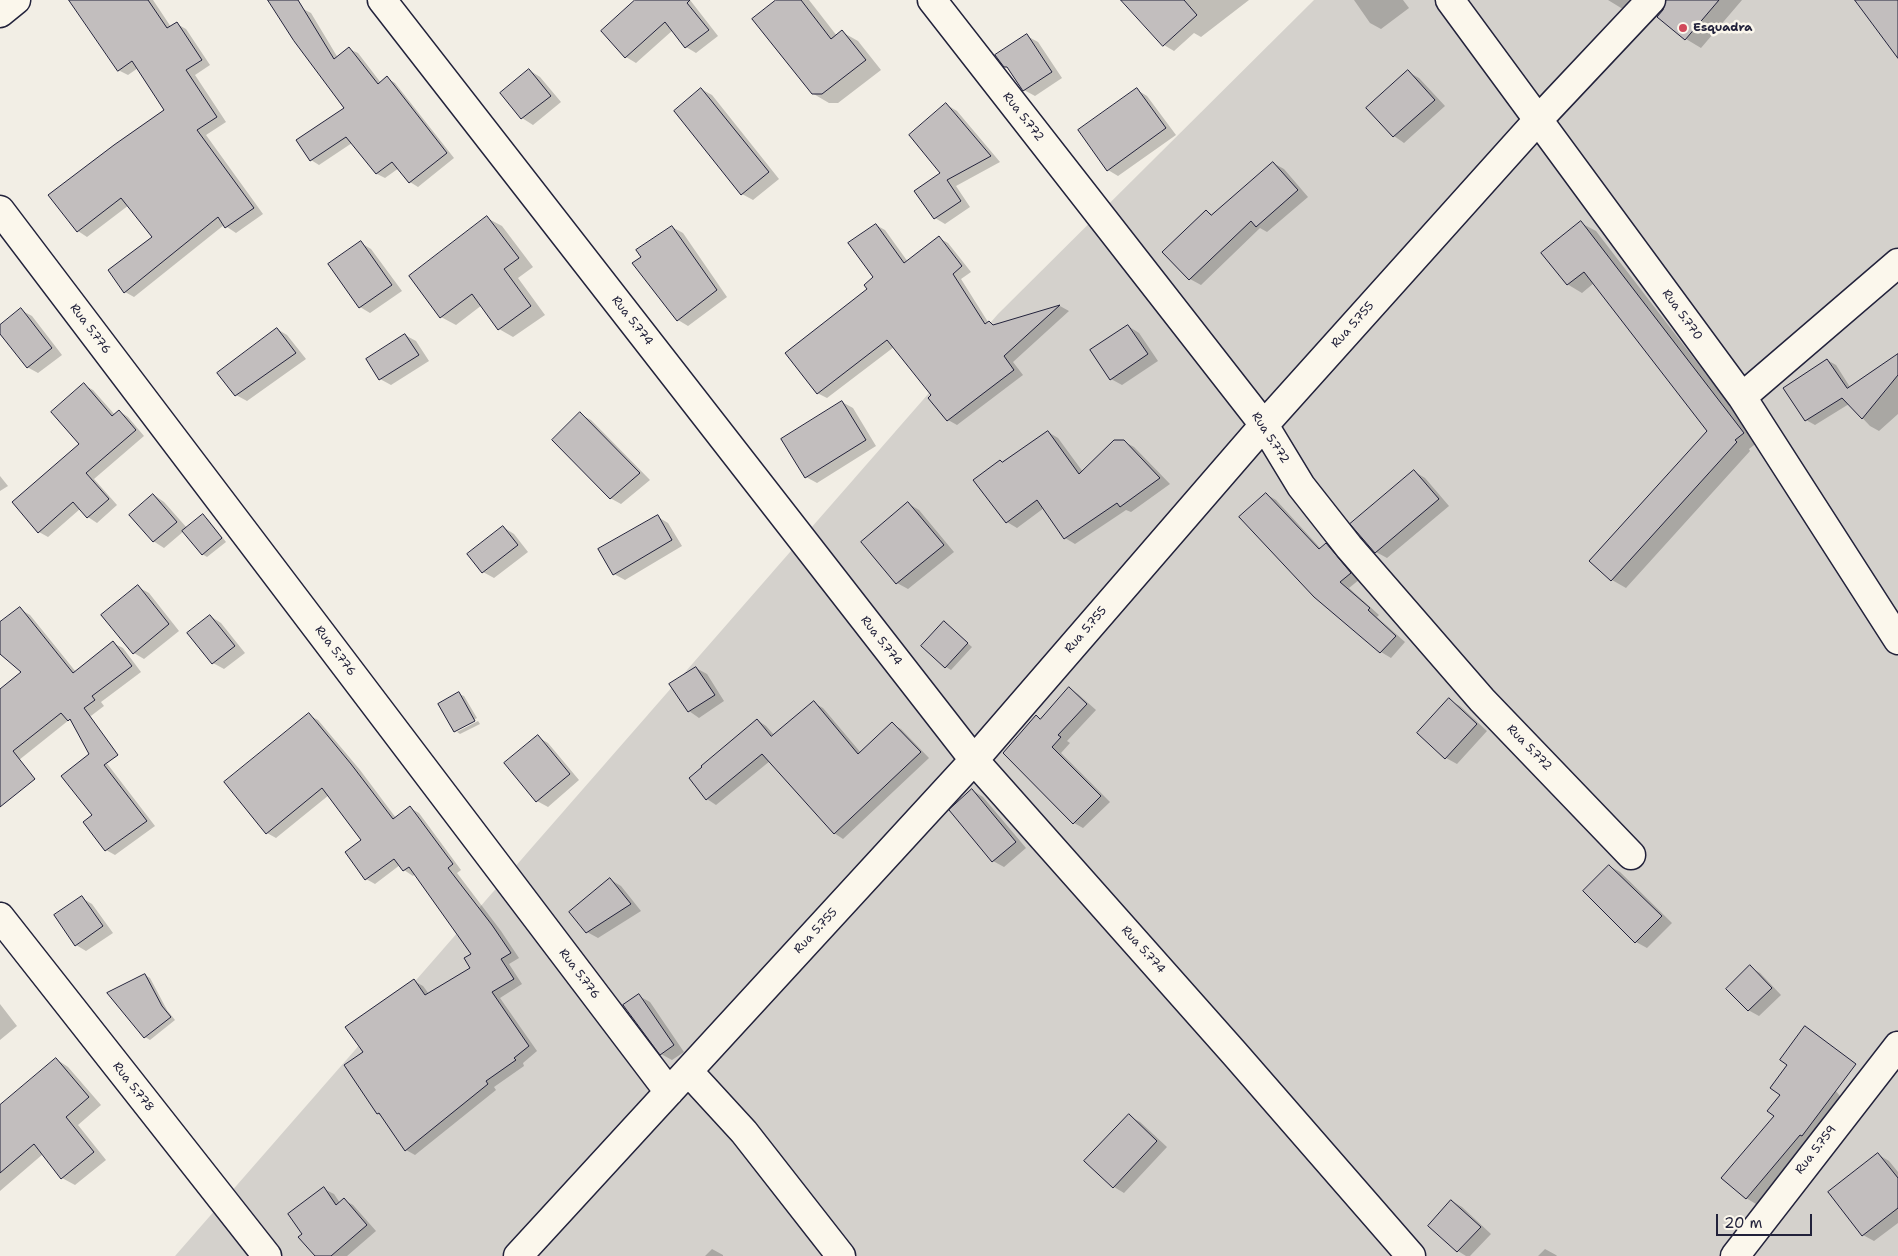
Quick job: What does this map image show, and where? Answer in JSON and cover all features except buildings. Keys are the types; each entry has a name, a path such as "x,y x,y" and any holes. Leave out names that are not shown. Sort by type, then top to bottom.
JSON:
{"street":[{"path":"0,12 16,0"},
{"name":"Rua 5.774","path":"382,0 974,760 1242,1061 1411,1256"},
{"name":"Rua 5.772","path":"932,0 1264,425 1301,486 1349,548 1482,700 1631,855"},
{"name":"Rua 5.770","path":"1450,0 1742,397 1898,640"},
{"name":"Rua 5.755","path":"518,1256 974,760 1264,425 1538,120 1651,0"},
{"name":"Rua 5.776","path":"0,210 669,1092"},
{"path":"1742,397 1898,263"},
{"name":"Rua 5.778","path":"0,917 267,1256"},
{"name":"Rua 5.759","path":"1735,1256 1898,1046"},
{"path":"688,1070 744,1132 841,1256"}],"shaded area":[{"path":"1314,0 1898,0 1898,1256 175,1256 998,314"}],"place":[{"name":"Esquadra","path":"1683,28"}]}
